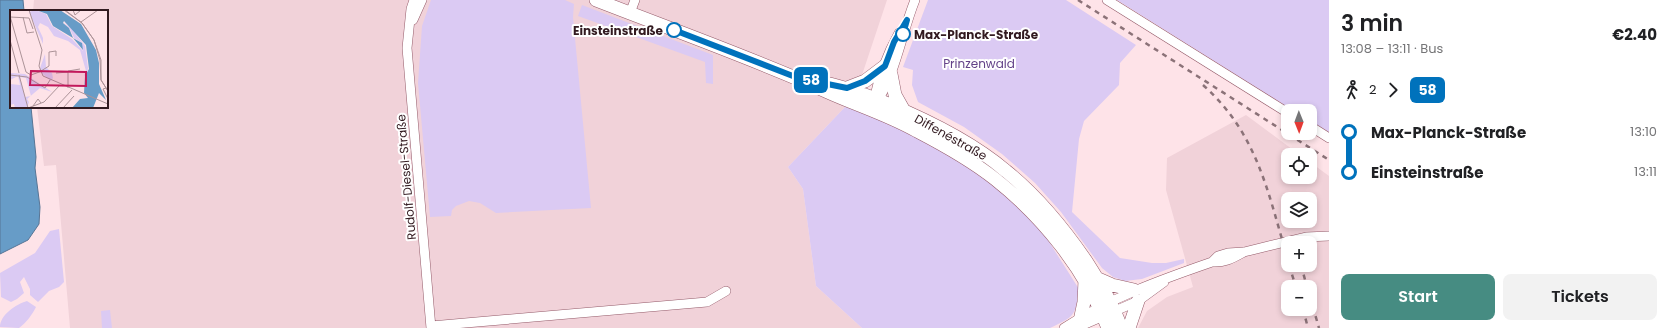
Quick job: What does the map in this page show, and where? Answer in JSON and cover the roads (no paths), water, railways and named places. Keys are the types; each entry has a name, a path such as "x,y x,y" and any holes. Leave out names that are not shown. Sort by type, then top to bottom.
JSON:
{"main road":[{"name":"Diffenéstraße","path":"596,0 798,78 904,111 979,150 1007,171 1037,199 1074,243 1107,313 1121,328"},
{"path":"847,88 888,70 895,94 904,111"},
{"name":"Diffenéstraße","path":"798,78 847,88 875,103 916,130 958,153 995,179 1028,208 1091,279"},
{"path":"1079,322 1091,279 1112,285 1136,296 1129,328"}],"street":[{"name":"Rudolf-Diesel-Straße","path":"414,0 407,48 431,327 707,302 726,291"},
{"name":"Rudolf-Diesel-Straße","path":"410,27 422,0"},
{"path":"630,13 635,0"},
{"path":"875,103 877,88 888,70 894,42 907,20 914,0"},
{"path":"1107,0 1281,109"},
{"path":"1317,130 1329,138"},
{"path":"1064,328 1107,313 1168,279 1212,262 1221,263 1244,252 1282,242 1306,237 1329,236"}],"water":[{"path":"0,0 23,0 24,10 10,10 10,108 31,108 36,157 35,168 40,207 39,224 28,240 0,254"}],"railway":[{"path":"1078,0 1329,160"},
{"path":"1203,85 1222,104 1237,124 1249,144 1267,188 1281,236"},
{"path":"1291,272 1294,280"},
{"path":"1303,272 1305,280"},
{"path":"1305,316 1308,328"},
{"path":"1316,316 1319,328"}],"place":[{"name":"Einsteinstraße","path":"674,30"},
{"name":"Max-Planck-Straße","path":"903,34"}],"park label":[{"name":"Prinzenwald","path":"979,63"}]}
